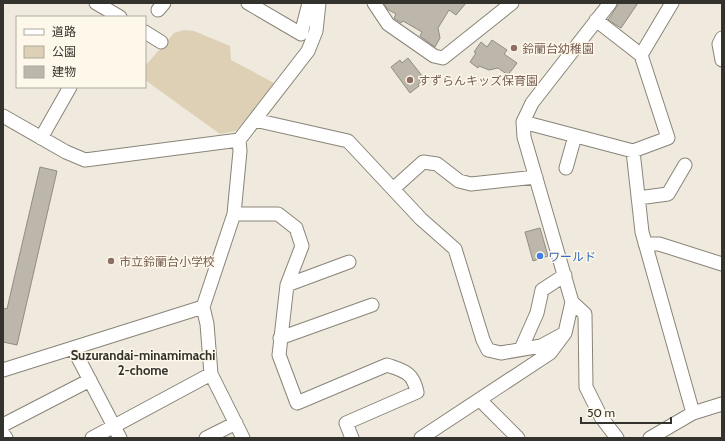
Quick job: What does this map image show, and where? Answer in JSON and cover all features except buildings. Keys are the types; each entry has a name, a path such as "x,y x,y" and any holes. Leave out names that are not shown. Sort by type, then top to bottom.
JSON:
{"street":[{"path":"96,3 118,16"},
{"path":"248,3 301,34 309,3"},
{"path":"243,438 211,374 207,324 203,307 234,214 240,151 239,140 308,51 316,31 319,3"},
{"path":"374,3 388,24 434,56 443,58 512,3"},
{"path":"421,438 550,353 565,333 572,302 524,137 523,122 532,103 610,3"},
{"path":"641,55 672,3"},
{"path":"523,122 633,151 668,138 641,55 596,20"},
{"path":"146,33 161,42"},
{"path":"722,38 719,44 722,60"},
{"path":"41,138 69,88"},
{"path":"3,116 66,152 85,160 239,140"},
{"path":"255,120 348,141 421,219 455,249 483,340 488,350 501,353 541,346 565,333"},
{"path":"566,168 575,136"},
{"path":"633,151 642,232 693,413"},
{"path":"393,189 423,162 437,164 459,181 471,184 536,177"},
{"path":"638,198 668,194 684,164"},
{"path":"234,214 278,214 296,228 302,246 287,285 279,355 297,403 387,365 408,372 415,382 417,392 346,423 352,438"},
{"path":"645,244 659,244 722,264"},
{"path":"287,285 349,262"},
{"path":"521,350 537,313 542,290 564,275"},
{"path":"572,302 585,314 586,387 601,417 617,438"},
{"path":"280,338 372,305"},
{"path":"3,370 203,307"},
{"path":"73,348 117,432"},
{"path":"92,438 117,432 211,374"},
{"path":"3,425 90,380"},
{"path":"480,400 518,438"},
{"path":"650,438 693,413 722,404"},
{"path":"206,438 236,422"},
{"path":"3,434 6,438"}],"green space":[{"path":"184,30 194,31 230,46 231,60 274,83 236,131 220,134 146,81 146,65 174,33"}],"place":[{"name":"鈴蘭台幼稚園","path":"514,48"},
{"name":"すずらんキッズ保育園","path":"410,80"},
{"name":"ワールド","path":"540,256"},
{"name":"市立鈴蘭台小学校","path":"111,261"}],"district":[{"name":"Suzurandai-minamimachi 2-chome","path":"143,362"}]}
